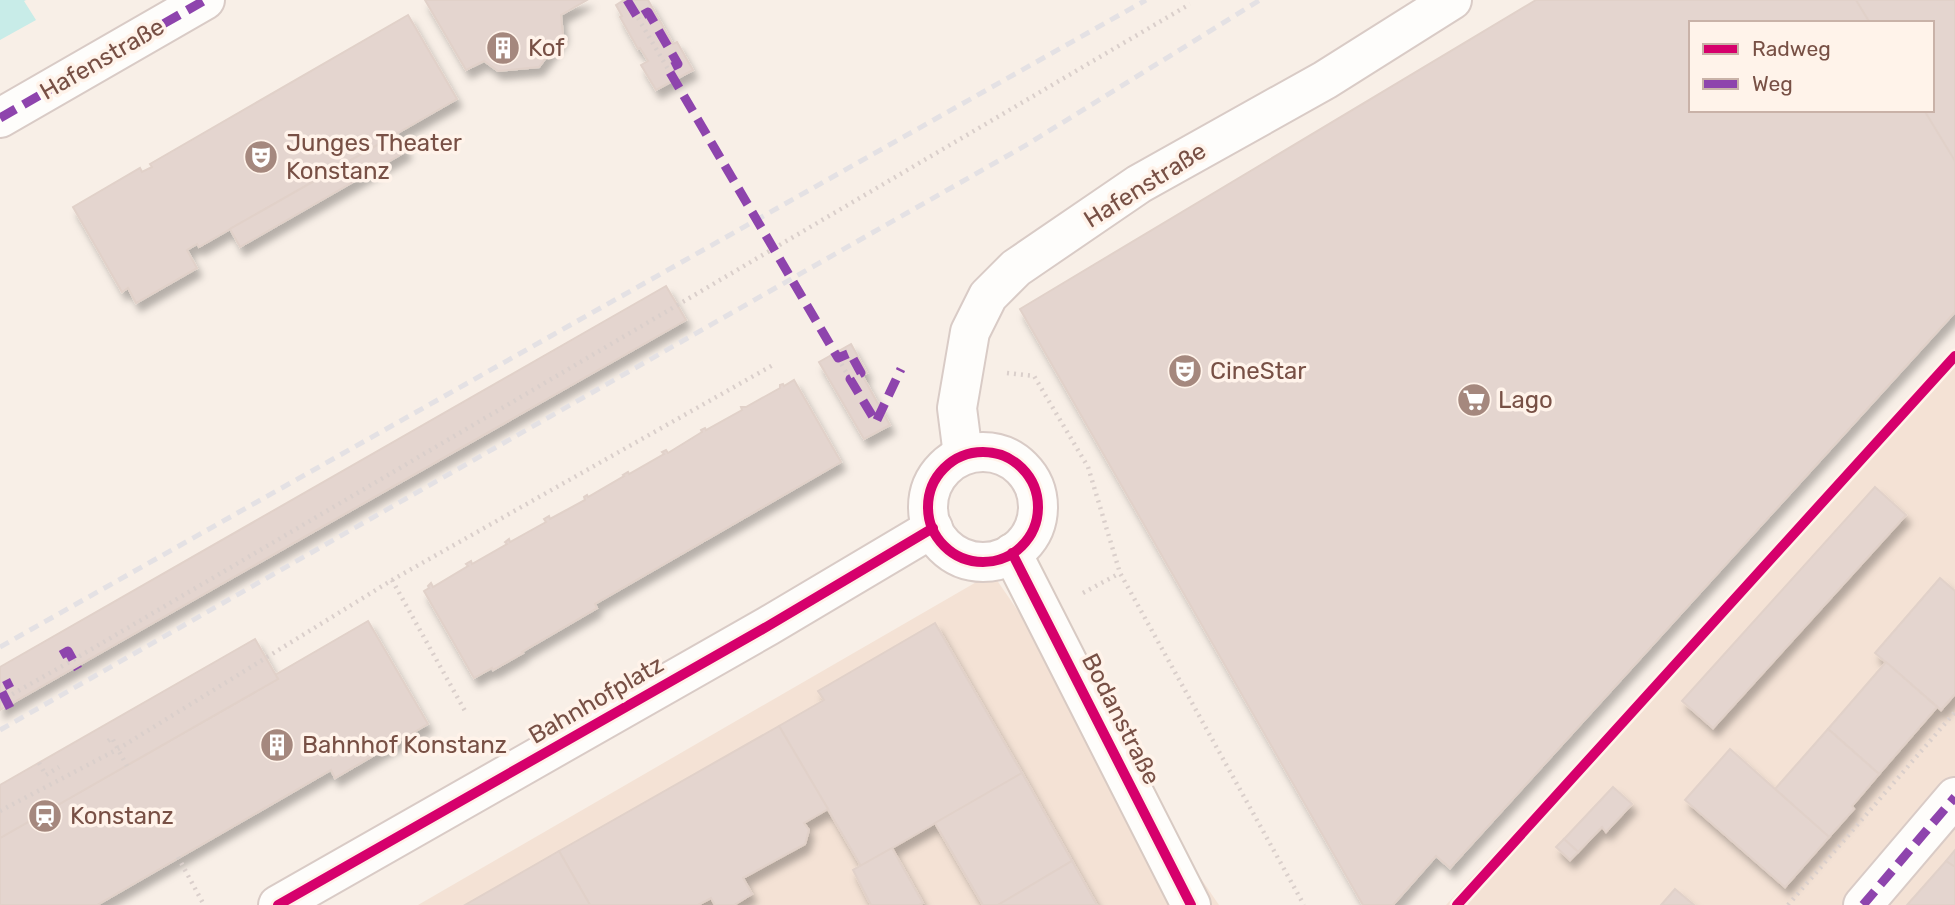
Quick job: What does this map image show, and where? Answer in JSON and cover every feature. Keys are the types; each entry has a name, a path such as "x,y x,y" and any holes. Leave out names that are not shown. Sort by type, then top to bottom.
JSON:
{"street":[{"name":"Hafenstraße","path":"0,118 205,0"},
{"name":"Hafenstraße","path":"963,456 957,408 970,332 988,296 1016,268 1139,184 1325,80 1452,0"},
{"path":"981,452 999,454 1016,461 1035,491 1038,509 1034,527 1026,542 1012,553 994,561 976,561 958,555 942,545 933,528 929,494 936,477 948,463 963,456 981,452"},
{"name":"Bahnhofplatz","path":"278,905 768,626 933,528"},
{"name":"Bodanstraße","path":"1012,553 1191,905"},
{"path":"1863,905 1955,797"}],"path":[{"path":"0,701 1191,4"},
{"path":"638,18 668,69"},
{"path":"838,358 850,379"},
{"path":"0,811 118,749 392,580 774,365"},
{"path":"1006,373 1034,376 1088,467 1120,573 1304,905"},
{"path":"1079,595 1120,573"},
{"path":"392,580 465,711"},
{"path":"1788,905 1955,712"},
{"path":"108,741 112,738 127,766"},
{"path":"38,763 46,775 59,767"},
{"path":"177,857 204,905"}],"shaded area":[{"path":"1955,352 1955,905 1446,905"},
{"path":"992,573 1219,905 418,905"}],"water":[{"path":"0,0 26,0 24,1 36,20 0,40"}],"building":[{"name":"Kof","path":"425,0 587,0 561,15 563,35 539,67 498,71 484,61 466,70"},
{"path":"624,0 648,0 673,44 677,42 693,70 656,90 641,65 648,61 620,17 622,16 616,5"},
{"name":"Lago","path":"1536,0 1955,0 1955,312 1450,868 1436,856 1393,905 1363,905 1020,309"},
{"path":"1856,0 1955,0 1955,161 1925,112 1934,112 1934,21 1869,21"},
{"path":"408,15 457,99 199,247 197,244 187,250 197,268 136,303 128,288 122,292 73,207 140,168 142,172 152,167 150,164"},
{"path":"397,134 407,151 240,247 230,229"},
{"path":"666,286 686,320 0,710 0,667"},
{"path":"851,344 867,373 862,375 890,425 864,439 819,362"},
{"path":"794,380 841,462 595,604 597,608 523,653 474,678 424,591 431,583 433,587 468,566 466,564 471,561 472,564 507,544 505,542 509,539 510,542 546,522 544,519 549,516 550,519 585,500 587,495 588,497 664,454 662,452 666,450 668,453 702,432 701,430 706,430 742,410 741,407 746,407 780,388 780,385 784,386"},
{"path":"1875,487 1906,515 1713,728 1682,701"},
{"path":"1940,578 1955,591 1955,694 1941,710 1875,653"},
{"name":"Bahnhof Konstanz","path":"368,621 428,724 335,778 331,770 97,905 0,905 0,838 278,679 275,675"},
{"path":"935,623 1022,773 861,866 779,726 824,700 818,691"},
{"path":"255,639 278,679 0,838 0,785"},
{"path":"1886,662 1937,707 1879,774 1828,729"},
{"path":"779,726 828,809 804,823 809,830 805,844 743,878 752,894 734,905 715,905 711,898 698,905 590,905 559,851"},
{"path":"1828,729 1879,774 1852,806 1854,809 1829,837 1775,789"},
{"path":"1730,749 1829,837 1785,887 1685,800"},
{"path":"1022,773 1072,861 998,905 983,905 935,823"},
{"path":"1613,787 1632,804 1606,832 1602,827 1578,852 1564,839"},
{"path":"1564,839 1578,852 1570,860 1556,847"},
{"path":"892,848 923,903 871,905 853,870"},
{"path":"1955,850 1955,867 1946,861"},
{"path":"559,851 590,905 465,905"},
{"path":"1072,861 1097,905 998,905"},
{"path":"1946,861 1955,867 1955,905 1907,905"},
{"path":"1675,889 1694,905 1661,905"}],"railway":[{"path":"0,647 1146,0"},
{"path":"0,730 1028,144 1260,0"}],"marked path":[{"path":"0,118 205,0"},
{"path":"627,0 638,18 648,12 678,64 668,69 838,358 850,353 861,373 850,379 876,422 901,369"},
{"path":"61,655 68,651 78,669"},
{"path":"10,708 0,688 12,682"},
{"path":"1863,905 1955,797"}],"cycle path":[{"path":"1457,905 1955,356"},
{"path":"983,452 1004,456 1022,468 1034,486 1038,507 1034,528 1022,546 1004,558 983,562 962,558 944,546 932,528 928,507 932,486 944,468 962,456 983,452"},
{"path":"278,905 768,626 933,528"},
{"path":"1012,553 1191,905"}],"place":[{"name":"Kof","path":"503,48"},
{"name":"Junges Theater Konstanz","path":"261,157"},
{"name":"CineStar","path":"1185,371"},
{"name":"Lago","path":"1474,400"},
{"name":"Bahnhof Konstanz","path":"277,745"},
{"name":"Konstanz","path":"45,816"}]}
